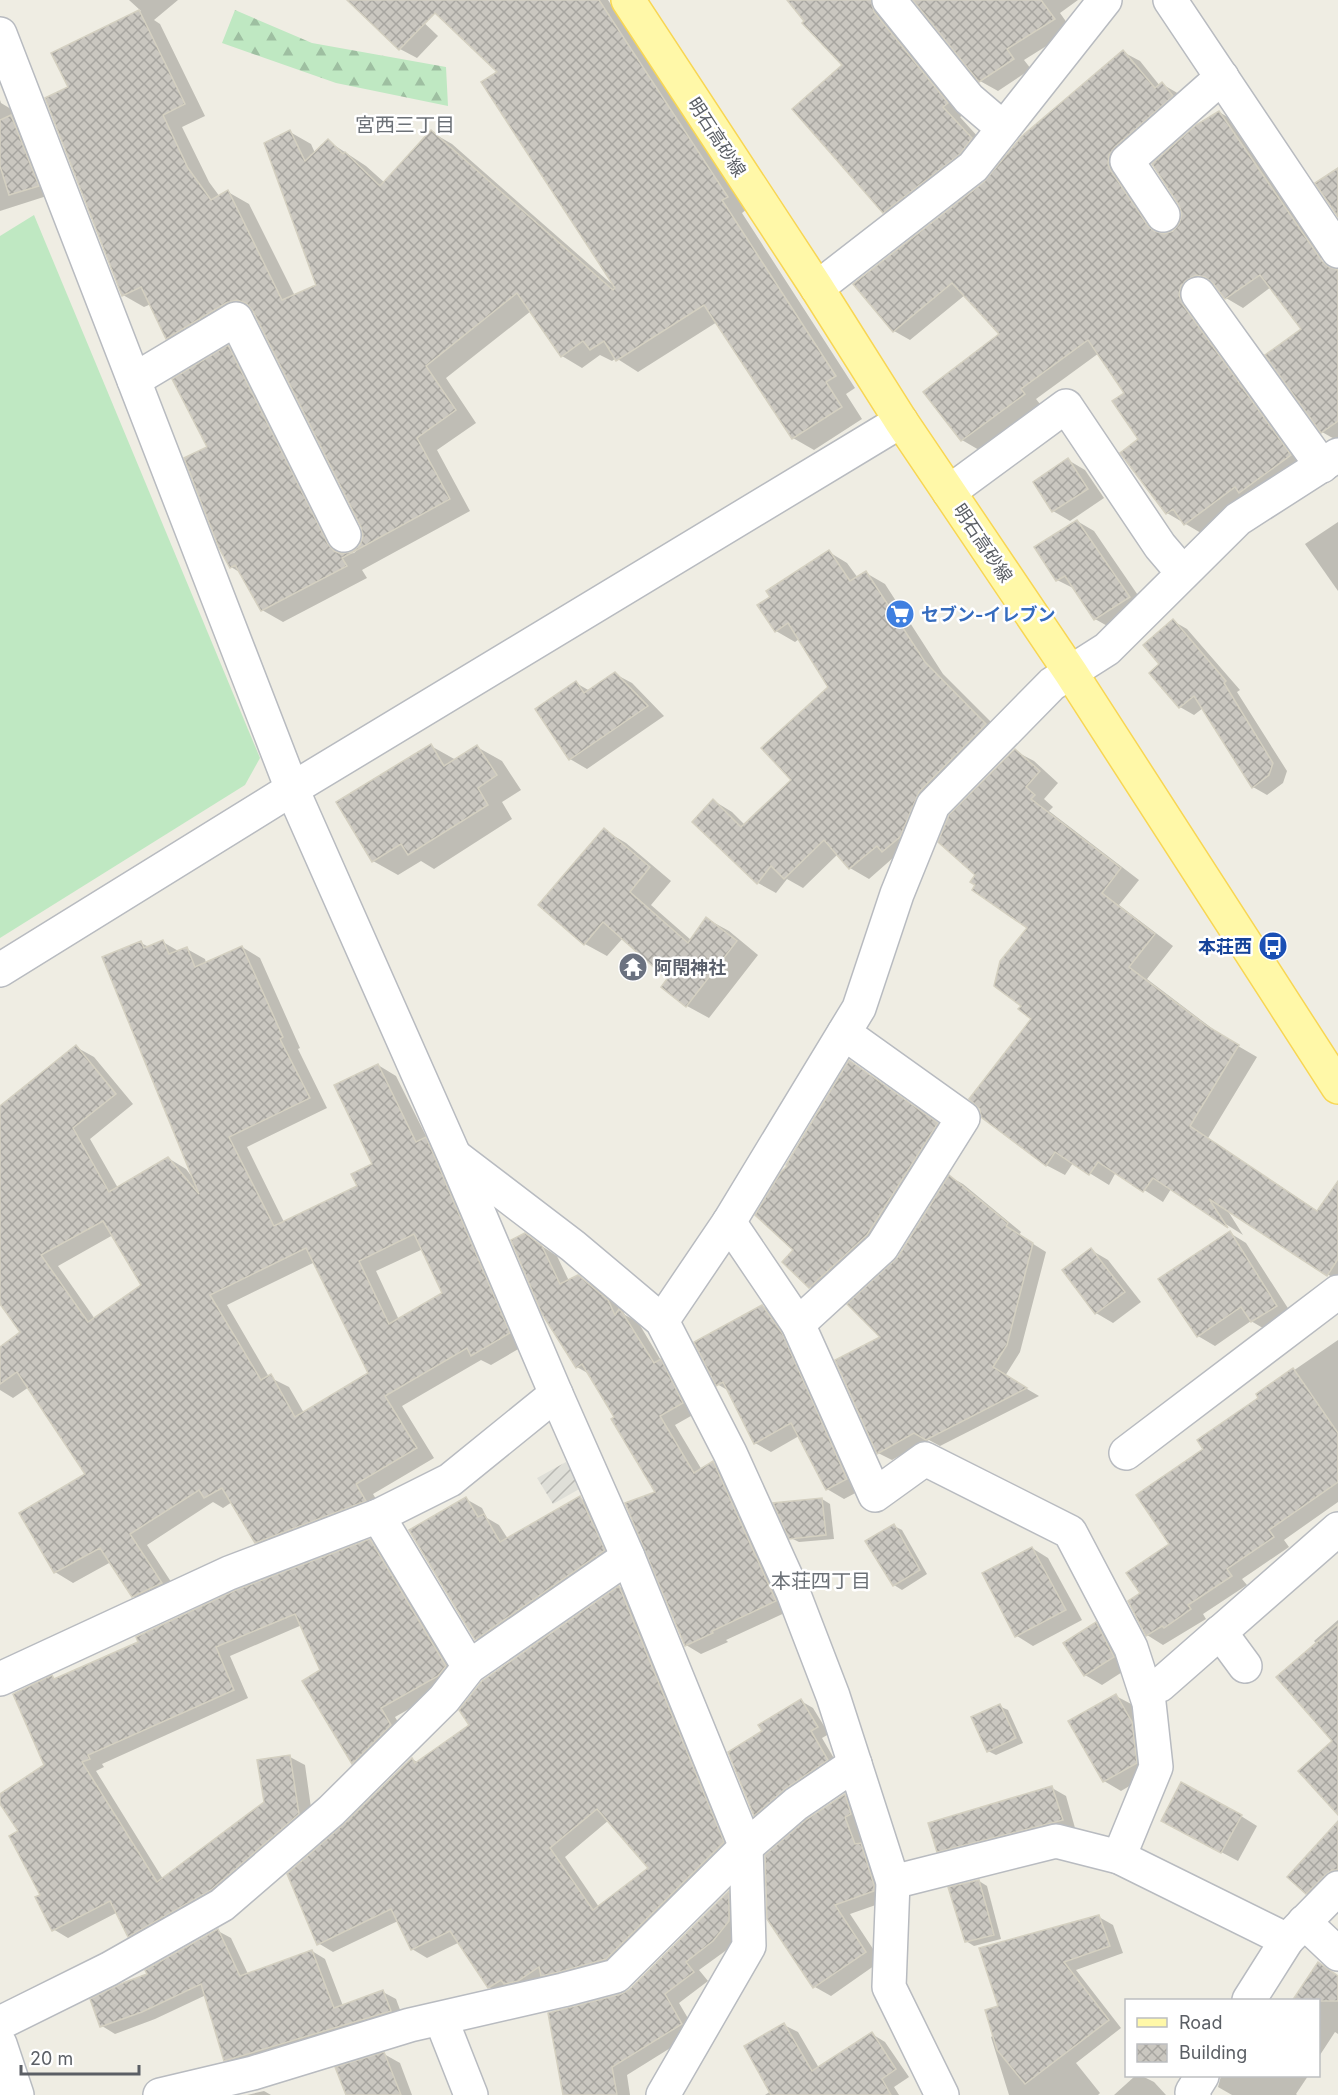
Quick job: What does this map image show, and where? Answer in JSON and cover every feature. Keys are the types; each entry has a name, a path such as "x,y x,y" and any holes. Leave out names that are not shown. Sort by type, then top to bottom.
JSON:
{"main road":[{"name":"明石高砂線","path":"628,0 817,288 901,421 1071,673 1338,1087"}],"street":[{"path":"889,0 969,99 1003,128"},
{"path":"817,288 973,167 1105,0"},
{"path":"1170,0 1338,251"},
{"path":"0,34 292,789 628,1557 746,1847 749,1946 663,2095"},
{"path":"1163,215 1127,161 1222,77"},
{"path":"662,1321 729,1222 859,1008 897,894 933,805 1052,684 1107,649 1238,519 1330,461 1198,294"},
{"path":"134,380 236,319 344,535"},
{"path":"949,492 1066,406 1160,546 1183,573"},
{"path":"0,970 292,789 901,421"},
{"path":"798,1324 882,1247 963,1118 844,1034"},
{"path":"454,1155 573,1246 662,1321 730,1453 793,1592 833,1696 893,1882 889,1987 942,2095"},
{"path":"729,1222 798,1324 875,1496 925,1459 1070,1532 1131,1648 1149,1703 1156,1767 1119,1857"},
{"path":"1126,1453 1338,1292"},
{"path":"0,1679 229,1573 378,1516 450,1480 556,1394"},
{"path":"378,1516 469,1667"},
{"path":"1160,1685 1338,1529"},
{"path":"0,2023 109,1969 222,1905 331,1811 444,1699 469,1667 628,1557"},
{"path":"1220,1632 1245,1666"},
{"path":"160,2095 253,2073 410,2025 616,1976 746,1847 796,1804 855,1764"},
{"path":"893,1882 1056,1842 1119,1857 1296,1931 1338,1954"},
{"path":"1250,1999 1296,1931 1338,1888"},
{"path":"441,2019 471,2095"},
{"path":"0,2044 17,2095"},
{"path":"1194,2095 1192,2092 1201,2077"}],"shaded area":[{"path":"566,1462 581,1488 553,1504 537,1478"}],"green space":[{"path":"235,10 312,43 446,67 448,106 336,83 222,43"},
{"path":"34,215 260,758 245,785 0,938 0,236"}],"building":[{"path":"347,0 599,0 728,197 722,200 836,376 826,382 842,407 792,439 704,305 616,361 604,341 590,350 583,341 561,357 517,293 426,366 456,410 417,438 450,499 342,558 347,566 261,611 235,565 230,568 219,548 184,458 207,447 172,379 228,345 328,544 334,551 342,554 353,551 360,545 363,537 361,527 253,311 246,303 237,300 226,303 166,339 141,287 122,296 45,98 68,87 51,53 139,10 185,104 163,115 188,168 211,200 228,190 282,300 316,285 264,143 290,130 305,161 328,139 380,186 431,130 613,290 615,288 481,82 497,72 435,13 399,50"},
{"path":"787,0 871,0 874,12 948,103 943,107 972,138 960,154 883,213 792,109 842,65 802,23 804,21"},
{"path":"913,0 1041,0 1055,19 1007,49 1014,59 979,82"},
{"path":"1123,50 1155,88 1162,82 1173,96 1115,147 1109,155 1108,164 1111,171 1148,226 1164,234 1173,231 1179,224 1182,214 1179,205 1152,164 1196,125 1219,111 1322,261 1338,270 1338,421 1321,433 1265,355 1301,329 1260,275 1225,299 1213,283 1205,277 1196,275 1181,286 1179,295 1183,305 1291,455 1239,493 1235,487 1184,525 1173,509 1166,514 1120,453 1138,439 1112,401 1124,393 1088,340 1021,389 1025,394 961,441 923,392 999,334 952,283 893,332 853,284 984,182 1022,136"},
{"path":"11,115 39,186 9,195 0,166 0,120"},
{"path":"1338,168 1338,217 1315,183"},
{"path":"1068,458 1088,489 1052,512 1033,482"},
{"path":"1077,520 1130,597 1094,620 1065,576 1056,581 1034,547"},
{"path":"829,550 850,581 866,571 925,662 986,724 919,792 900,837 882,852 877,846 849,869 824,840 784,879 771,866 757,884 692,822 713,799 741,827 791,780 761,748 828,687 788,623 775,632 757,605 770,597 766,591"},
{"path":"1173,619 1226,681 1224,683 1273,763 1269,775 1252,788 1194,696 1179,708 1149,673 1159,664 1143,645"},
{"path":"615,672 648,706 569,760 535,709 576,681 584,693"},
{"path":"431,744 444,766 477,745 497,775 478,788 488,805 408,855 401,844 372,862 336,802"},
{"path":"1015,749 1040,771 1026,787 1035,795 1031,799 1121,868 1102,893 1155,934 1129,967 1207,1026 1239,1045 1190,1126 1317,1211 1338,1181 1338,1259 1327,1276 1209,1199 1228,1228 1153,1178 1143,1192 1098,1162 1089,1175 1055,1152 1046,1166 981,1117 980,1109 969,1099 1031,1019 1018,1009 1021,1006 994,986 1000,961 1027,928 972,890 975,885 970,882 975,875 938,842 949,815"},
{"path":"604,828 650,867 630,892 688,943 706,917 737,941 686,1007 661,987 667,979 603,922 584,945 538,905"},
{"path":"163,940 169,954 187,947 195,967 242,946 283,1037 280,1039 310,1098 229,1137 274,1226 357,1186 351,1174 372,1164 334,1085 378,1064 416,1142 426,1137 510,1333 471,1356 467,1348 385,1396 417,1448 356,1484 366,1501 255,1543 222,1488 204,1498 199,1490 130,1534 162,1583 132,1597 100,1548 54,1573 19,1513 85,1474 17,1372 0,1384 0,1347 20,1332 0,1304 0,1106 76,1045 116,1094 73,1128 109,1192 168,1157 199,1194 102,957 141,941 144,948","holes":["103,1221 141,1285 88,1322 41,1255","414,1234 442,1293 389,1324 359,1261","306,1248 368,1373 295,1417 271,1374 261,1380 210,1295"]},
{"path":"849,1060 938,1123 867,1235 809,1288 782,1262 793,1250 755,1215 787,1166"},
{"path":"949,1175 1008,1223 1006,1226 1033,1243 1007,1345 993,1367 1027,1388 926,1440 914,1433 877,1454 835,1360 880,1337 847,1304 898,1257"},
{"path":"1230,1231 1277,1306 1251,1322 1241,1307 1197,1337 1158,1279"},
{"path":"525,1233 542,1246 560,1284 578,1275 608,1300 615,1315 619,1309 622,1312 654,1363 661,1359 683,1403 660,1416 694,1473 713,1461 776,1601 685,1646 625,1503 655,1492 611,1419 614,1417 582,1364 576,1368 542,1314 511,1240"},
{"path":"1091,1248 1125,1292 1095,1314 1062,1270"},
{"path":"762,1305 782,1333 847,1479 826,1490 791,1423 754,1444 723,1382 716,1386 694,1342"},
{"path":"1293,1368 1338,1433 1338,1482 1269,1530 1274,1537 1227,1569 1232,1576 1188,1605 1191,1609 1164,1628 1162,1626 1146,1636 1128,1601 1140,1593 1126,1573 1169,1544 1136,1495 1203,1449 1197,1440 1258,1398 1256,1394"},
{"path":"580,1496 605,1550 475,1640 409,1530 466,1497 478,1517 484,1514 500,1542"},
{"path":"822,1498 826,1535 789,1539 773,1503"},
{"path":"894,1524 920,1570 893,1586 865,1541"},
{"path":"370,1539 446,1666 438,1676 381,1708 391,1725 352,1764 302,1681 320,1670 295,1614 216,1647 234,1690 88,1755 90,1759 82,1762 157,1882 264,1802 257,1760 290,1755 299,1814 211,1890 128,1937 110,1901 52,1931 35,1897 40,1895 9,1836 18,1831 0,1804 0,1794 44,1765 13,1694 52,1675 54,1679 138,1642 136,1637 236,1590"},
{"path":"1032,1547 1066,1610 1015,1637 982,1573"},
{"path":"619,1586 724,1842 606,1959 559,1972 541,1976 539,1967 518,1981 504,1984 501,1980 488,1988 450,1931 411,1950 391,1909 317,1945 287,1874 344,1824 412,1758 415,1763 469,1725 459,1710 482,1681","holes":["597,1809 648,1868 593,1910 550,1848"]},
{"path":"1096,1622 1114,1657 1084,1676 1063,1643"},
{"path":"1338,1624 1338,1815 1298,1771 1332,1741 1276,1677"},
{"path":"1116,1694 1132,1722 1137,1763 1103,1782 1068,1721"},
{"path":"801,1699 818,1727 811,1731 828,1760 785,1789 754,1816 728,1752 762,1731 758,1725"},
{"path":"1000,1704 1016,1738 987,1752 971,1717"},
{"path":"1181,1782 1242,1815 1221,1853 1161,1821"},
{"path":"1052,1786 1063,1820 937,1852 928,1823"},
{"path":"845,1794 851,1814 845,1817 855,1844 861,1843 874,1891 835,1905 866,1952 813,1988 767,1919 765,1855 807,1819"},
{"path":"1338,1821 1338,1870 1332,1870 1325,1875 1306,1894 1287,1877"},
{"path":"979,1880 994,1935 965,1942 948,1887"},
{"path":"729,1891 729,1921 713,1941 686,1962 694,1972 665,1994 682,2024 612,2067 617,2095 563,2095 548,2013 629,1990"},
{"path":"1099,1915 1110,1946 1064,1962 1109,2020 1025,2084 997,2050 985,2010 998,2006 979,1948"},
{"path":"218,1929 240,1976 312,1950 334,2008 383,1990 391,2011 224,2061 201,1984 142,2012 100,2027 90,1999 147,1974 145,1970"},
{"path":"1318,1962 1338,1976 1338,2001 1293,1999"},
{"path":"784,2023 812,2071 872,2032 896,2069 882,2079 891,2095 771,2095 744,2046"},
{"path":"384,2052 401,2095 346,2095 335,2067"}],"place":[{"name":"セブン-イレブン","path":"900,614"},
{"name":"本荘西","path":"1273,946"},
{"name":"阿閇神社","path":"633,967"}],"district":[{"name":"宮西三丁目","path":"405,125"},
{"name":"本荘四丁目","path":"821,1581"}]}
